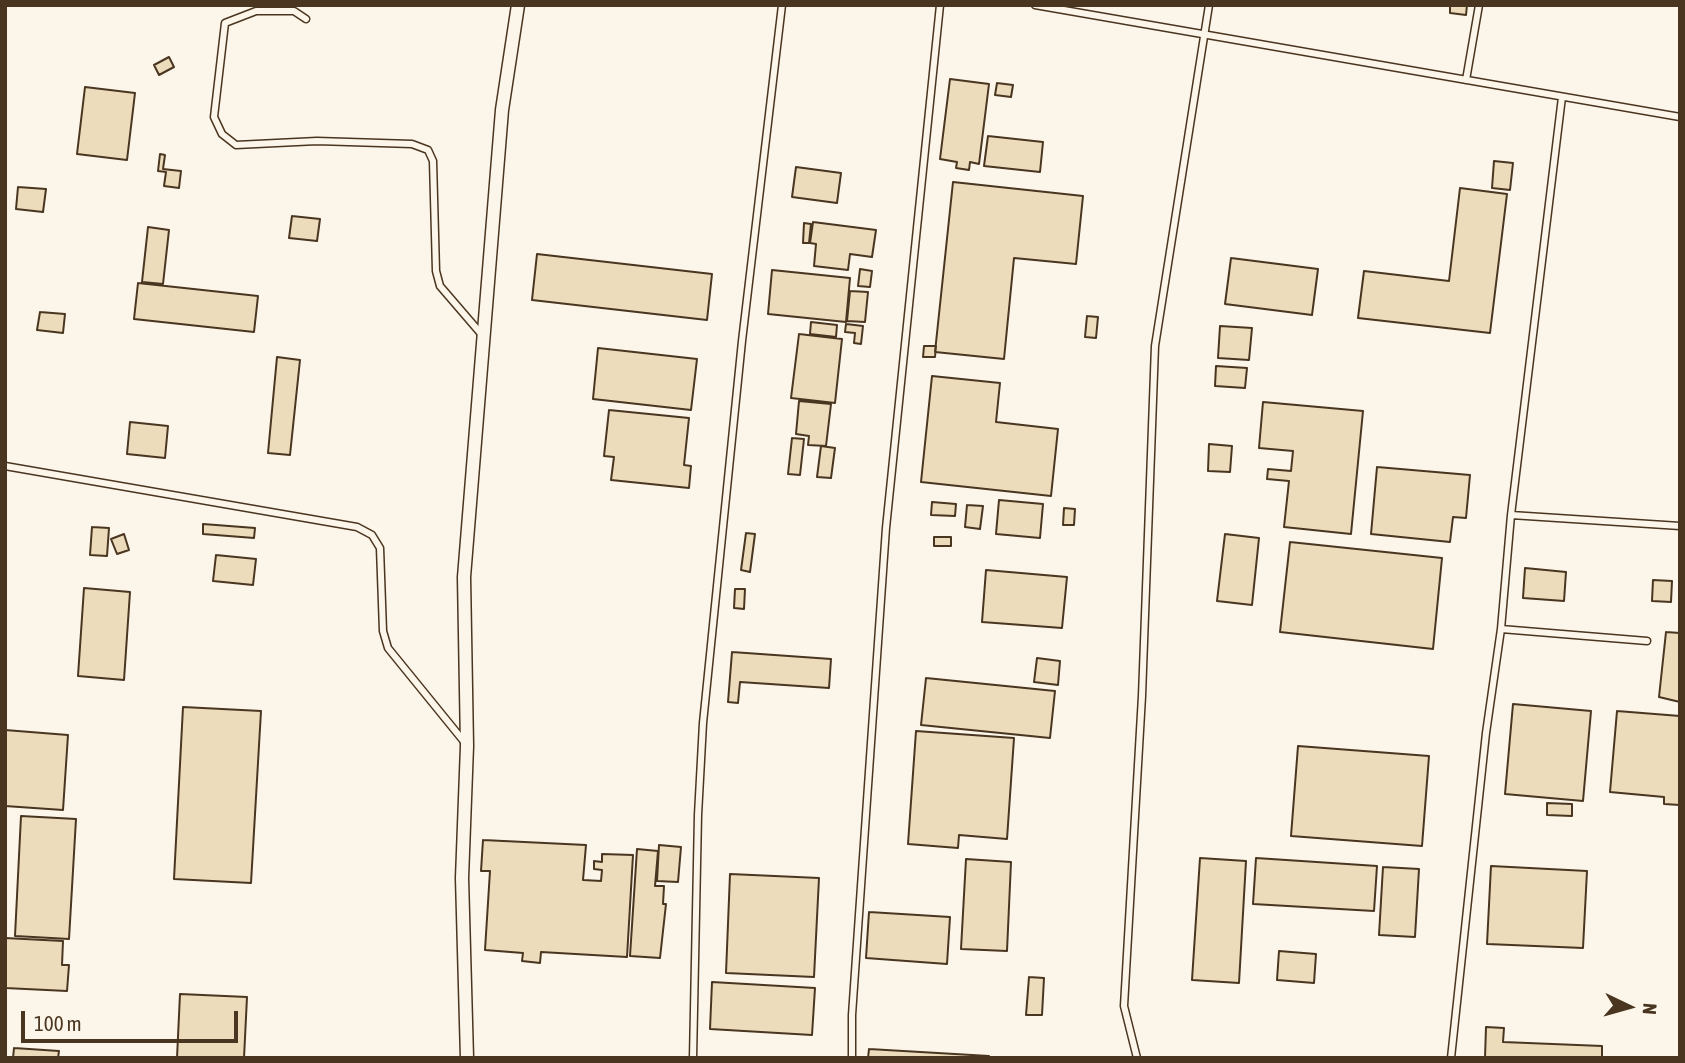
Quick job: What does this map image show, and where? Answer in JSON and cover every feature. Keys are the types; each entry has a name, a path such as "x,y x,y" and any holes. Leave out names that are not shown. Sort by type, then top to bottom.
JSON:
{"street":[{"path":"467,1058 463,878 467,746 464,577 502,110 518,5"}],"lane":[{"path":"693,1058 698,815 704,723 742,341 782,5"},
{"path":"852,1058 853,1002 886,528 940,5"},
{"path":"1035,5 1679,115"},
{"path":"1137,1058 1124,1006 1142,696 1155,346 1209,5"},
{"path":"1466,80 1479,5"},
{"path":"306,19 294,11 256,11 225,23 214,117 222,134 236,145 344,142 412,144 428,150 433,162 436,271 440,286 484,337"},
{"path":"1451,1058 1511,515 1562,97"},
{"path":"5,466 356,527 372,534 380,548 383,631 388,648 467,746"},
{"path":"1511,515 1680,526"},
{"path":"1500,629 1647,640"}],"building":[{"path":"1450,5 1467,5 1466,15 1450,13"},
{"path":"169,57 174,67 159,75 154,65"},
{"path":"950,79 989,84 979,164 970,162 969,170 956,168 957,162 940,159"},
{"path":"997,83 1013,85 1011,97 995,95"},
{"path":"85,87 135,93 127,160 77,154"},
{"path":"988,136 1043,142 1040,172 984,166"},
{"path":"160,154 165,155 163,169 181,171 179,188 164,186 166,172 158,171"},
{"path":"1494,161 1513,163 1510,190 1492,188"},
{"path":"796,167 841,173 837,203 792,197"},
{"path":"953,182 1083,196 1076,264 1014,258 1004,359 935,352"},
{"path":"18,187 46,189 43,212 16,209"},
{"path":"1460,188 1507,194 1490,333 1358,318 1364,271 1449,281"},
{"path":"292,216 320,219 317,241 289,238"},
{"path":"813,222 876,230 872,257 850,254 848,270 814,266 816,244 810,243"},
{"path":"804,223 811,224 809,243 803,243"},
{"path":"148,227 169,230 163,284 142,282"},
{"path":"537,254 712,274 707,320 532,300"},
{"path":"1231,258 1318,269 1312,315 1225,304"},
{"path":"860,269 872,271 870,287 858,286"},
{"path":"772,270 850,278 846,322 768,314"},
{"path":"138,283 258,296 254,332 134,319"},
{"path":"850,291 868,292 865,322 847,321"},
{"path":"40,312 65,314 63,333 37,330"},
{"path":"1087,316 1098,317 1096,338 1085,337"},
{"path":"811,322 837,325 836,337 810,334"},
{"path":"846,324 863,326 861,344 854,343 855,333 845,332"},
{"path":"1220,326 1252,328 1249,360 1218,358"},
{"path":"799,334 842,339 835,403 791,398"},
{"path":"924,346 936,346 935,357 923,357"},
{"path":"598,348 697,359 691,410 593,399"},
{"path":"277,357 300,360 290,455 268,453"},
{"path":"1216,366 1247,368 1245,388 1215,386"},
{"path":"932,376 1000,383 996,422 1058,429 1051,496 921,482"},
{"path":"799,401 831,404 826,446 808,445 809,436 796,434"},
{"path":"1263,402 1363,411 1351,534 1284,527 1289,481 1267,479 1268,469 1291,471 1293,451 1259,448"},
{"path":"609,410 689,418 684,465 691,466 689,488 611,480 614,457 604,456"},
{"path":"130,422 168,426 165,458 127,454"},
{"path":"792,438 804,439 800,475 788,474"},
{"path":"1209,444 1232,446 1230,472 1208,471"},
{"path":"821,446 835,448 831,478 817,477"},
{"path":"1377,467 1470,475 1466,518 1453,517 1450,542 1371,534"},
{"path":"999,500 1043,504 1040,538 996,534"},
{"path":"932,502 956,504 955,516 931,515"},
{"path":"967,505 983,506 980,529 965,527"},
{"path":"1064,508 1075,509 1074,525 1063,525"},
{"path":"203,524 255,528 254,538 203,534"},
{"path":"92,527 109,528 107,556 90,555"},
{"path":"746,533 755,534 750,572 741,570"},
{"path":"124,534 129,550 117,554 111,539"},
{"path":"1225,534 1259,538 1252,605 1217,601"},
{"path":"934,537 951,537 951,546 934,546"},
{"path":"1290,542 1442,558 1433,649 1280,632"},
{"path":"216,555 256,559 253,585 213,581"},
{"path":"1525,568 1566,572 1564,601 1523,598"},
{"path":"986,570 1067,577 1062,628 982,622"},
{"path":"1653,580 1672,581 1671,602 1652,601"},
{"path":"84,588 130,592 124,680 78,676"},
{"path":"735,589 745,589 744,609 734,608"},
{"path":"1666,632 1680,633 1680,702 1659,697"},
{"path":"732,652 831,659 829,688 740,682 738,703 728,702"},
{"path":"1037,658 1060,661 1058,685 1034,682"},
{"path":"926,678 1055,691 1050,738 921,725"},
{"path":"1513,704 1591,711 1583,801 1505,794"},
{"path":"183,707 261,711 251,883 174,879"},
{"path":"1617,711 1680,716 1680,805 1664,804 1664,797 1610,792"},
{"path":"5,730 68,735 63,810 5,806"},
{"path":"916,731 1014,738 1007,839 959,835 958,848 908,844"},
{"path":"1298,746 1429,756 1422,846 1291,836"},
{"path":"1547,803 1572,804 1572,816 1547,815"},
{"path":"21,816 76,819 69,939 15,936"},
{"path":"483,840 586,845 583,880 601,881 602,870 594,869 594,861 602,862 602,854 633,855 627,957 541,952 540,963 522,961 523,953 485,950 490,871 481,871"},
{"path":"659,845 681,847 678,882 657,881"},
{"path":"637,849 658,851 655,886 664,886 663,904 666,904 660,958 630,956"},
{"path":"1200,858 1246,861 1239,983 1192,980"},
{"path":"1256,858 1377,866 1374,911 1253,904"},
{"path":"966,859 1011,862 1007,951 961,949"},
{"path":"1491,866 1587,871 1583,948 1487,944"},
{"path":"1383,867 1419,869 1415,937 1379,935"},
{"path":"730,874 819,878 814,977 726,973"},
{"path":"869,912 950,917 947,964 866,958"},
{"path":"5,938 63,941 62,965 69,965 67,991 5,988"},
{"path":"1279,951 1316,954 1314,983 1277,980"},
{"path":"1029,977 1044,978 1042,1015 1026,1015"},
{"path":"712,982 815,988 812,1035 710,1029"},
{"path":"180,994 247,997 244,1058 177,1058"},
{"path":"1486,1027 1504,1028 1503,1042 1602,1046 1602,1058 1485,1058"},
{"path":"14,1048 59,1051 58,1058 13,1058"},
{"path":"869,1049 989,1056 989,1058 868,1058"}]}
